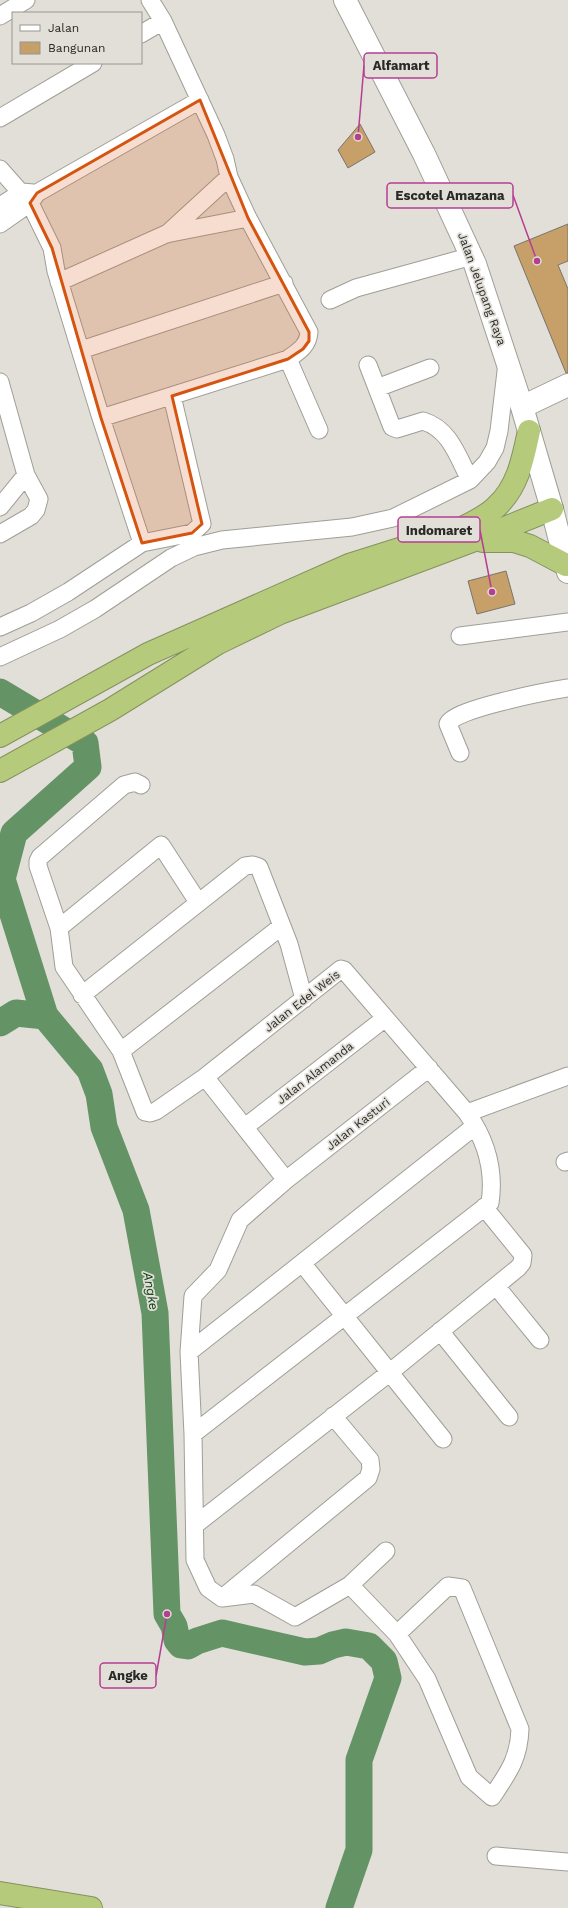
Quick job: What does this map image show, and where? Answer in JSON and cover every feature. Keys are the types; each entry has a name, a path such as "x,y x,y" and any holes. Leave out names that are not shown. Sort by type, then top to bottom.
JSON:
{"highway":[{"path":"462,537 496,508 511,490 522,465 529,431"},
{"path":"0,771 110,710 218,643 280,613 462,537 551,504"},
{"path":"0,736 148,654 349,565 462,537 514,542 530,546 567,569"},
{"path":"0,1893 91,1908"}],"street":[{"path":"0,16 26,0"},
{"path":"100,418 288,359 303,349 309,341 309,332 284,282 248,218 229,177 225,159 216,135 163,21 150,0"},
{"name":"Jalan Jelupang Raya","path":"345,0 424,154 472,256 508,359 551,504 567,569"},
{"path":"142,33 163,21"},
{"path":"0,118 91,64"},
{"path":"0,206 30,196 200,100"},
{"path":"0,169 30,196 52,248 59,282 81,350 100,418 142,543"},
{"path":"166,234 229,177"},
{"path":"0,224 30,196"},
{"path":"59,282 166,234 248,218"},
{"path":"330,300 356,288 472,256"},
{"path":"81,350 284,282"},
{"path":"288,359 319,430"},
{"path":"0,658 78,619 171,558 194,547 222,540 352,527 393,518 470,480 487,462 495,448 499,431 508,359"},
{"path":"368,365 392,427 397,429 423,421 440,428 450,440 470,480"},
{"path":"377,388 430,368"},
{"path":"0,382 26,475 38,499 36,510 31,516 0,534"},
{"path":"522,407 568,385"},
{"path":"0,627 31,613 68,592 142,543 192,533 202,524 172,396"},
{"path":"0,507 26,475"},
{"path":"460,636 568,622"},
{"path":"460,753 448,724 452,718 477,709 529,695 568,688"},
{"path":"141,785 135,782 124,785 38,861 58,928 64,968 122,1051 282,926"},
{"path":"58,928 161,845 198,902"},
{"path":"82,995 245,866 253,865 259,867 282,926 304,999"},
{"name":"Jalan Edel Weis","path":"122,1051 145,1112 150,1113 156,1111 205,1077 338,971 344,970 384,1019 429,1068 471,1120 486,1149 491,1172 490,1203 484,1207"},
{"name":"Jalan Alamanda","path":"245,1127 384,1019"},
{"name":"Jalan Kasturi","path":"222,1598 208,1588 195,1560 193,1434 189,1352 193,1296 218,1270 240,1220 286,1180 429,1068"},
{"path":"189,1352 302,1262 471,1120 568,1076"},
{"path":"205,1077 286,1180"},
{"path":"193,1434 484,1207 523,1255 522,1263 518,1268 389,1373 195,1525"},
{"path":"302,1262 345,1314 389,1373 443,1439"},
{"path":"496,1286 540,1340"},
{"path":"440,1331 509,1417"},
{"path":"222,1598 368,1478 372,1469 370,1460 333,1416"},
{"path":"222,1598 254,1594 295,1617 350,1585 386,1551"},
{"path":"350,1585 397,1634 427,1679 469,1777 492,1797 508,1774 519,1748 520,1729 462,1588 448,1586 397,1634"},
{"path":"496,1856 568,1862"}],"highlighted area":[{"path":"200,100 248,218 309,332 309,341 303,349 288,359 172,396 202,524 192,533 142,543 101,418 52,248 30,203 37,193"}],"building":[{"path":"360,124 375,152 348,168 338,150"},
{"path":"568,224 568,261 558,265 568,289 568,373 566,373 514,246"},
{"path":"506,571 515,604 477,614 468,581"}],"waterway":[{"name":"Angke","path":"0,692 85,743 88,767 14,833 2,879 45,1016 90,1070 99,1094 104,1127 136,1210 155,1313 167,1614 174,1626 177,1640 181,1645 188,1646 197,1641 222,1633 305,1652 319,1651 333,1645 346,1642 369,1646 384,1661 388,1678 359,1760 359,1850 339,1908"},
{"path":"0,1023 16,1013 45,1016"}],"place":[{"name":"Alfamart","path":"358,137"},
{"name":"Escotel Amazana","path":"537,261"},
{"name":"Indomaret","path":"492,592"},
{"name":"Angke","path":"167,1614"}]}
